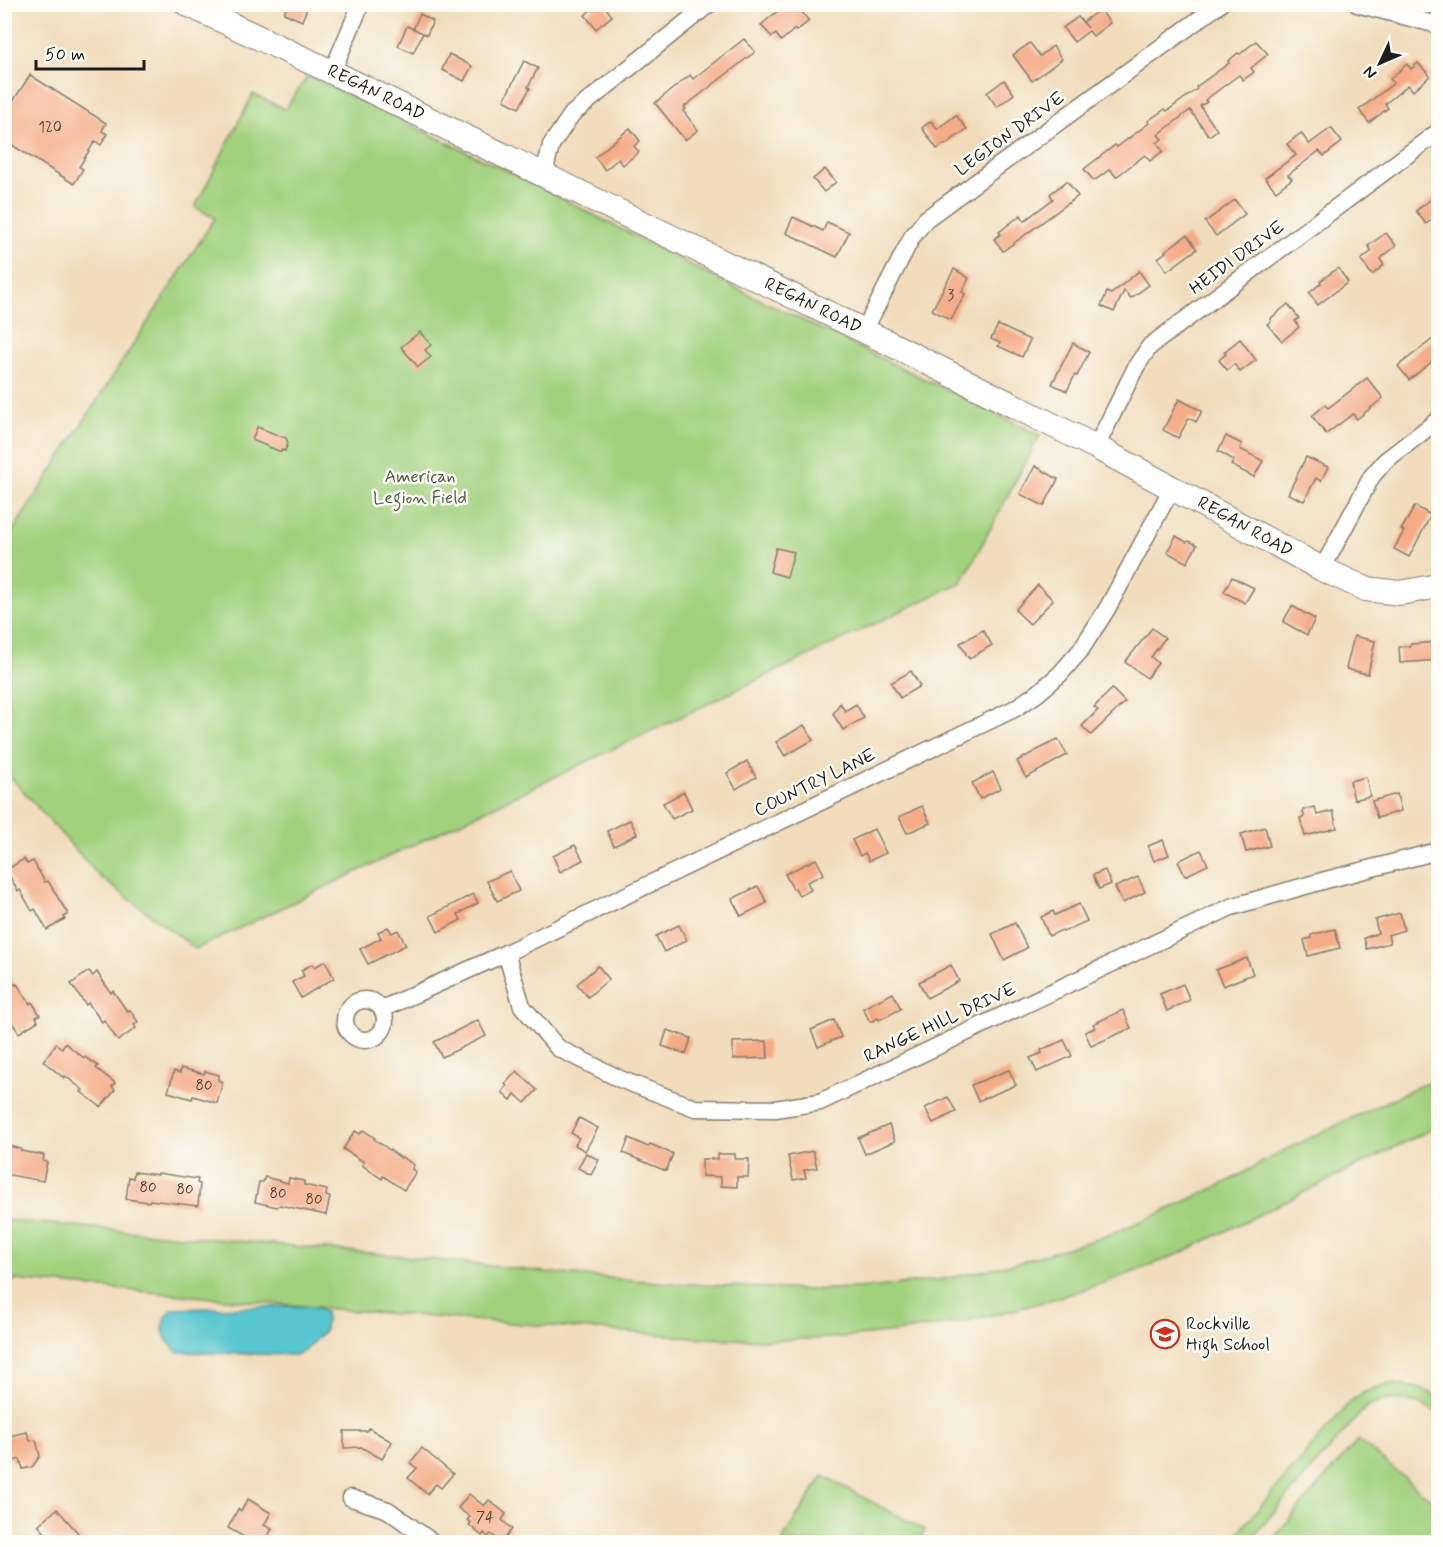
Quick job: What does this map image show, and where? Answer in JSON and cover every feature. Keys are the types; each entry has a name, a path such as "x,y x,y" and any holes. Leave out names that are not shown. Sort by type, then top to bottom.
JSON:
{"street":[{"name":"REGAN ROAD","path":"187,4 544,174 864,331 1096,447 1322,569 1366,589 1400,593 1438,586"},
{"path":"332,72 361,4"},
{"path":"544,174 552,145 572,114 709,4"},
{"path":"1357,4 1438,26"},
{"name":"LEGION DRIVE","path":"864,331 912,237 926,219 1214,6"},
{"name":"HEIDI DRIVE","path":"1096,447 1137,365 1150,346 1438,132"},
{"path":"1322,569 1372,476 1384,460 1438,420"},
{"name":"COUNTRY LANE","path":"382,1009 506,953 1014,709 1060,674 1080,651 1107,609 1172,488"},
{"name":"RANGE HILL DRIVE","path":"506,953 522,1006 558,1048 620,1079 695,1108 775,1109 820,1102 1231,907 1438,851"},
{"path":"351,1498 388,1510 432,1542"}],"green space":[{"name":"American Legion Field","path":"308,76 520,177 734,287 1040,435 962,582 196,949 100,877 5,771 5,543 215,218 195,207 253,94 285,109"},
{"path":"1438,1077 1438,1126 1185,1251 1126,1275 1067,1295 950,1324 890,1333 768,1340 704,1338 357,1311 5,1279 5,1220 669,1283 807,1290 877,1287 944,1279 1020,1262 1106,1236 1227,1182 1285,1150"},
{"path":"1392,1384 1419,1388 1438,1397 1438,1413 1420,1404 1402,1399 1384,1400 1365,1408 1248,1542 1230,1542 1348,1404 1368,1390"},
{"path":"1358,1440 1438,1505 1438,1527 1425,1542 1270,1542"},
{"path":"823,1476 925,1530 919,1542 783,1542"}],"water":[{"path":"311,1307 325,1312 325,1330 303,1352 294,1355 178,1352 165,1337 164,1320 173,1309"}],"building":[{"path":"288,4 300,4 307,8 302,21 284,13"},
{"path":"598,4 603,4 612,16 596,29 585,15"},
{"path":"786,4 811,4 802,12 809,21 781,41 776,34 772,37 761,25"},
{"path":"1100,9 1110,23 1093,36 1089,31 1074,42 1063,28 1078,17 1088,28 1083,22"},
{"path":"420,14 433,21 427,35 423,33 413,53 398,46 407,26 413,29"},
{"path":"744,39 755,52 684,107 686,109 683,111 698,130 685,140 655,103 690,75 693,79"},
{"path":"1256,41 1268,54 1251,68 1254,72 1243,80 1239,75 1200,106 1217,130 1209,136 1190,110 1158,135 1162,139 1157,143 1163,151 1150,161 1145,155 1116,177 1110,169 1094,181 1084,169 1149,123 1148,121 1165,109 1167,111 1197,89 1196,87"},
{"path":"1030,43 1040,56 1053,46 1062,59 1032,81 1013,55"},
{"path":"449,54 472,66 464,81 442,70"},
{"path":"524,61 538,68 519,108 504,100"},
{"path":"1418,63 1430,76 1413,91 1408,85 1385,104 1388,108 1369,123 1359,110 1394,83 1390,79 1407,64 1411,69"},
{"path":"30,75 106,123 102,131 107,134 101,145 95,141 79,167 83,169 74,184 4,140 4,115"},
{"path":"1004,80 1014,94 997,107 987,93"},
{"path":"956,115 967,129 937,149 922,128 931,121 937,129"},
{"path":"630,128 640,141 634,146 639,152 623,165 618,159 605,170 595,157"},
{"path":"1331,128 1342,142 1324,156 1319,151 1288,175 1292,179 1276,191 1265,178 1296,155 1287,144 1301,133 1309,144"},
{"path":"825,169 836,182 824,192 813,179"},
{"path":"1067,181 1078,196 1003,251 994,239 1001,234 999,232 1021,215 1024,221 1053,199 1050,194"},
{"path":"1434,197 1438,203 1438,215 1426,224 1416,211"},
{"path":"1235,200 1245,214 1216,236 1205,222"},
{"path":"793,217 823,231 827,222 849,232 837,257 786,233"},
{"path":"1386,233 1396,246 1380,259 1384,265 1372,275 1361,260 1372,251 1368,246"},
{"path":"1187,235 1197,249 1167,271 1158,258"},
{"path":"1338,268 1348,282 1318,305 1309,293 1321,283 1320,281"},
{"path":"954,269 969,278 962,292 965,294 951,320 932,310"},
{"path":"1139,271 1149,285 1131,298 1124,291 1114,312 1101,306 1107,292 1111,294"},
{"path":"1288,304 1299,318 1295,321 1299,327 1282,341 1267,324"},
{"path":"998,325 1030,340 1022,357 998,346 1000,343 991,339"},
{"path":"420,332 431,345 425,350 431,357 418,367 401,347"},
{"path":"1438,335 1438,357 1409,380 1398,366"},
{"path":"1240,339 1256,360 1240,372 1234,364 1227,370 1219,360 1226,354 1224,352"},
{"path":"1073,343 1089,352 1067,391 1052,384"},
{"path":"1367,378 1383,398 1357,419 1353,414 1326,434 1312,416 1325,405 1328,408"},
{"path":"1179,399 1202,411 1196,422 1189,418 1178,438 1163,430"},
{"path":"257,427 286,438 288,443 285,451 281,452 252,440"},
{"path":"1226,436 1242,444 1240,449 1263,461 1254,477 1231,465 1234,460 1218,451"},
{"path":"1306,457 1328,467 1321,481 1316,478 1304,501 1288,494"},
{"path":"1035,466 1058,479 1044,506 1020,494"},
{"path":"1415,506 1431,515 1409,557 1394,549 1404,531 1401,530"},
{"path":"1176,536 1197,545 1187,563 1167,552"},
{"path":"776,548 794,552 787,577 770,572"},
{"path":"1232,577 1254,588 1245,603 1224,592"},
{"path":"1038,585 1053,600 1030,624 1015,610"},
{"path":"1292,606 1315,619 1307,635 1283,622"},
{"path":"1152,628 1165,638 1151,657 1158,663 1147,678 1125,662"},
{"path":"983,630 992,645 969,659 960,643"},
{"path":"1354,636 1375,641 1368,674 1346,669"},
{"path":"1438,642 1438,660 1400,663 1399,647"},
{"path":"911,671 920,686 900,698 891,683"},
{"path":"1112,689 1125,702 1091,735 1082,726 1098,710 1094,707"},
{"path":"840,703 845,711 856,704 864,718 843,730 833,714"},
{"path":"804,725 813,740 785,756 776,742"},
{"path":"1058,739 1067,755 1026,778 1017,761"},
{"path":"747,761 756,777 736,789 727,773"},
{"path":"993,772 1001,788 980,799 972,783"},
{"path":"1366,777 1370,796 1354,800 1350,781"},
{"path":"684,792 692,809 672,819 663,803"},
{"path":"1397,794 1401,811 1377,818 1372,801"},
{"path":"922,806 930,823 907,833 899,817"},
{"path":"1315,807 1317,815 1333,811 1337,828 1305,836 1300,818 1304,817 1303,810"},
{"path":"630,820 637,834 614,846 607,831"},
{"path":"1265,827 1270,846 1246,852 1241,834"},
{"path":"874,829 886,853 869,861 865,853 860,856 852,840"},
{"path":"1163,840 1169,855 1154,861 1148,846"},
{"path":"575,845 583,860 560,872 553,856"},
{"path":"1201,850 1208,865 1185,876 1178,861"},
{"path":"24,859 27,864 33,861 68,914 64,917 65,919 47,930 35,909 32,911 20,890 18,891 6,870"},
{"path":"816,859 824,874 807,882 811,890 799,896 785,874"},
{"path":"1105,870 1111,884 1099,889 1093,875"},
{"path":"510,871 519,891 497,901 487,881"},
{"path":"1138,877 1145,892 1123,903 1115,887"},
{"path":"758,886 767,903 741,916 732,899"},
{"path":"473,894 478,903 458,914 461,920 438,932 430,916"},
{"path":"1079,904 1087,921 1049,936 1041,917 1053,911 1055,915"},
{"path":"1400,913 1404,930 1388,935 1390,943 1367,949 1364,938 1378,933 1375,920"},
{"path":"1015,923 1027,948 1004,960 992,934"},
{"path":"679,925 687,940 664,952 656,936"},
{"path":"388,927 392,933 398,930 406,945 368,964 360,949 381,938 378,932"},
{"path":"1335,929 1340,948 1308,956 1304,940 1311,938 1311,935"},
{"path":"1247,958 1253,974 1223,986 1216,970"},
{"path":"325,961 334,978 301,998 292,982 304,976 301,970 313,964 315,967"},
{"path":"951,965 959,981 927,998 919,982"},
{"path":"598,966 609,979 588,997 577,984"},
{"path":"4,968 40,1015 36,1017 38,1021 19,1033 4,1011"},
{"path":"89,971 93,976 97,972 111,993 113,991 138,1022 134,1025 136,1028 118,1041 104,1020 102,1022 88,1003 86,1005 71,984"},
{"path":"1183,984 1190,1000 1167,1011 1160,994"},
{"path":"893,993 901,1009 870,1022 863,1008"},
{"path":"1123,1010 1131,1028 1091,1046 1085,1032 1095,1028 1093,1024"},
{"path":"478,1020 486,1036 442,1057 434,1042"},
{"path":"834,1020 841,1037 818,1047 811,1030"},
{"path":"667,1030 691,1038 686,1054 662,1046"},
{"path":"1064,1040 1072,1056 1037,1072 1030,1058 1042,1053 1041,1050"},
{"path":"767,1041 768,1058 733,1059 733,1042"},
{"path":"65,1043 98,1066 96,1068 115,1083 112,1087 115,1090 101,1107 81,1092 83,1090 43,1061 56,1044 62,1048"},
{"path":"181,1068 219,1075 218,1080 223,1082 217,1103 168,1092 174,1071 180,1073"},
{"path":"1009,1070 1016,1085 978,1101 971,1085"},
{"path":"517,1071 537,1090 525,1103 515,1094 511,1100 502,1092 507,1086 505,1084"},
{"path":"948,1097 956,1112 933,1123 925,1108"},
{"path":"579,1118 598,1128 585,1151 575,1145 579,1138 571,1133"},
{"path":"889,1125 895,1141 865,1154 858,1138"},
{"path":"363,1130 414,1165 412,1169 416,1172 404,1190 383,1176 382,1179 362,1165 364,1162 343,1149 355,1131 360,1134"},
{"path":"629,1138 648,1147 650,1144 673,1154 666,1171 623,1153"},
{"path":"6,1145 21,1149 21,1151 44,1155 43,1161 47,1162 43,1181 4,1174"},
{"path":"813,1151 817,1168 804,1170 806,1178 793,1180 788,1156"},
{"path":"586,1153 599,1160 591,1175 578,1168"},
{"path":"718,1154 735,1154 735,1159 749,1159 748,1177 737,1177 737,1187 721,1186 721,1177 702,1176 702,1159 718,1159"},
{"path":"134,1172 198,1179 197,1183 200,1184 198,1206 126,1199 129,1177 133,1178"},
{"path":"265,1177 288,1183 289,1178 304,1181 304,1185 327,1190 326,1196 330,1197 326,1215 255,1202 259,1182 263,1182"},
{"path":"369,1428 392,1442 382,1459 361,1447 344,1448 344,1431 367,1431"},
{"path":"27,1432 30,1441 36,1440 40,1456 32,1467 23,1469 20,1459 11,1462 5,1437"},
{"path":"422,1448 453,1474 441,1488 436,1484 427,1494 408,1478 417,1468 410,1463"},
{"path":"469,1494 484,1506 489,1500 506,1514 502,1520 512,1529 502,1542 491,1534 488,1537 484,1533 482,1536 469,1525 471,1523 467,1520 470,1517 458,1508"},
{"path":"248,1499 271,1513 264,1525 272,1529 264,1542 253,1542 228,1528 238,1509 241,1511"},
{"path":"57,1509 86,1542 53,1542 38,1525"}],"place":[{"name":"Rockville High School","path":"1165,1334"}]}
